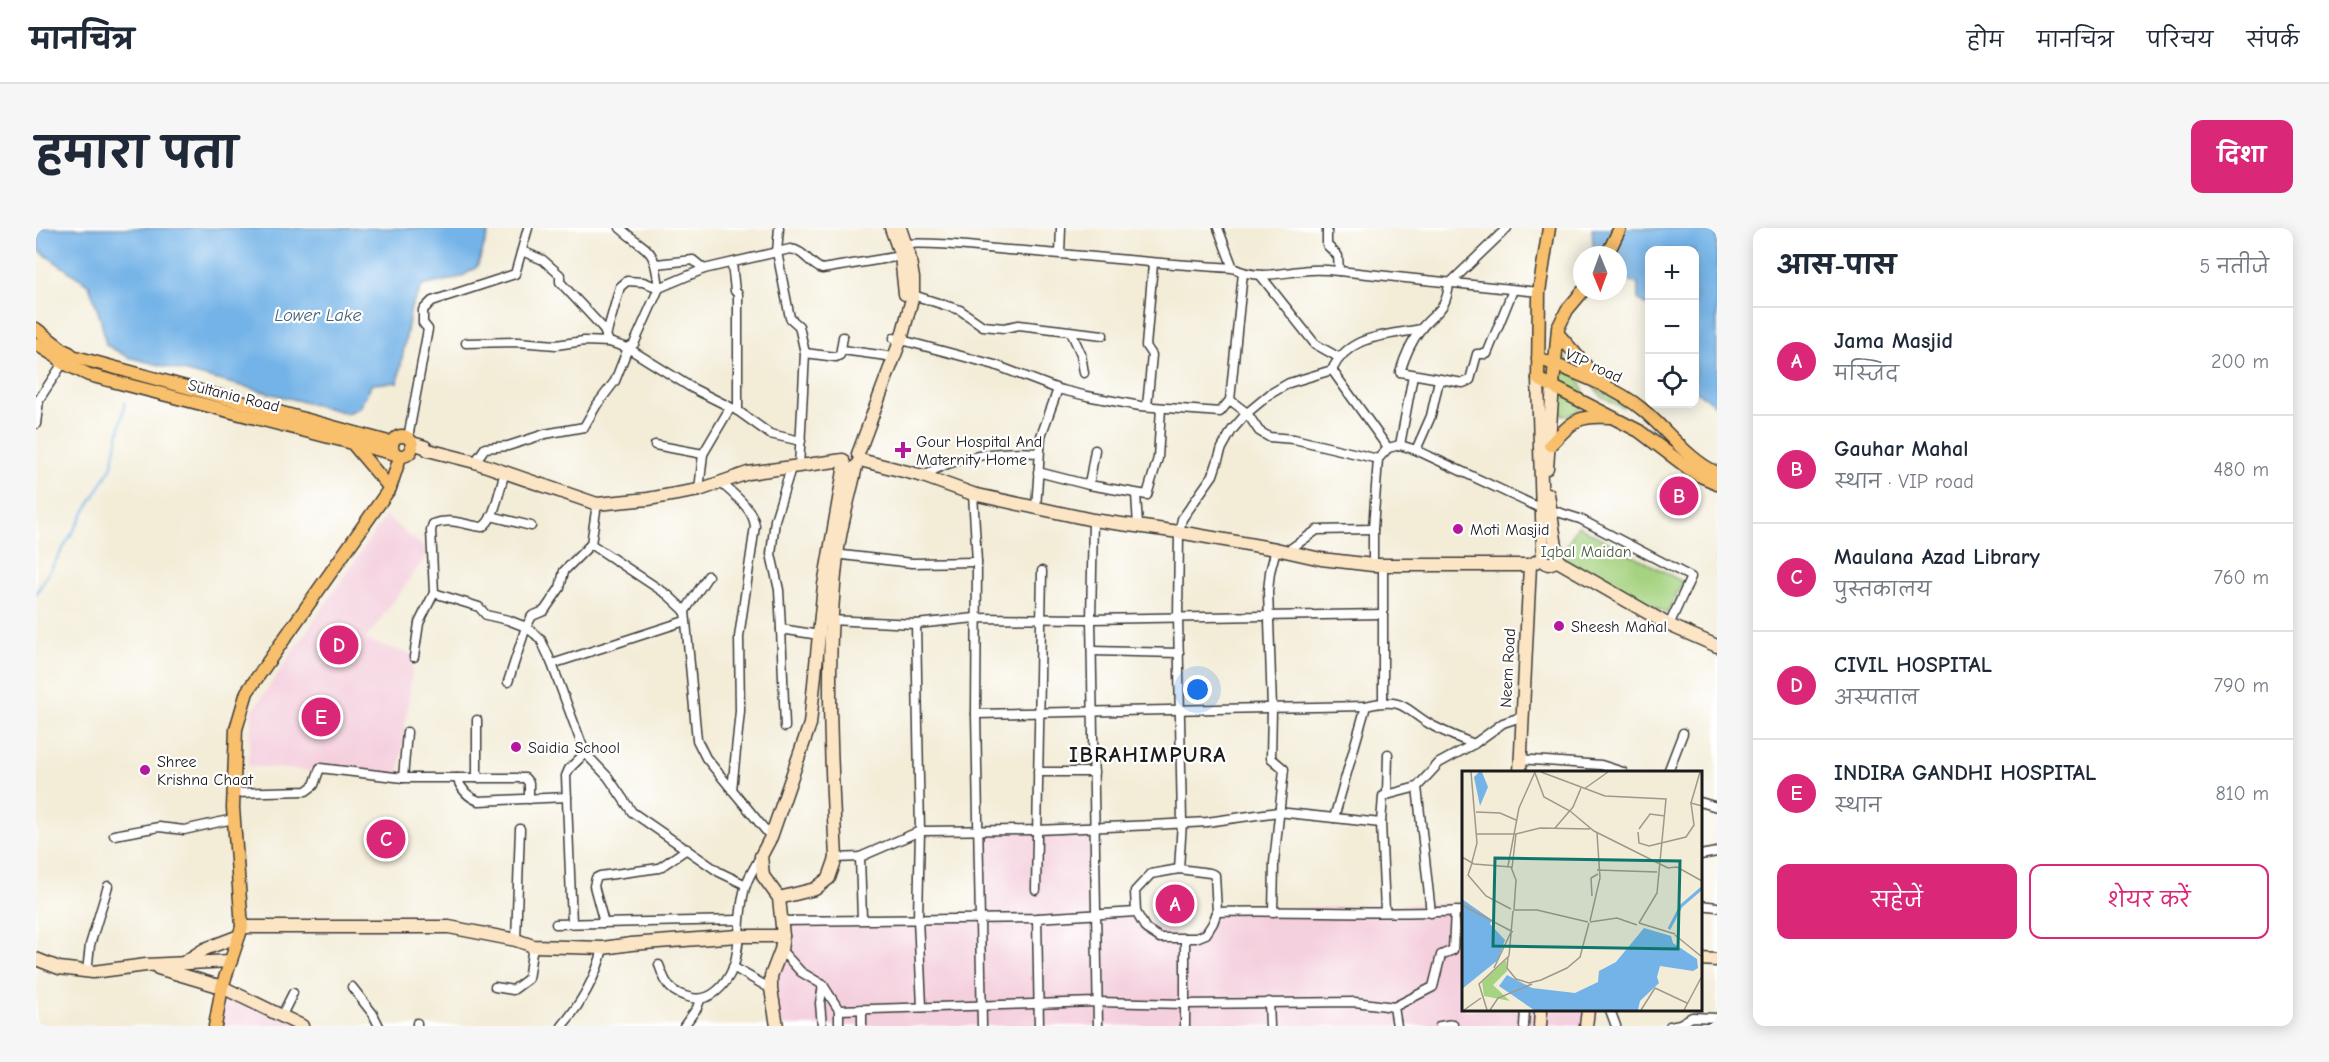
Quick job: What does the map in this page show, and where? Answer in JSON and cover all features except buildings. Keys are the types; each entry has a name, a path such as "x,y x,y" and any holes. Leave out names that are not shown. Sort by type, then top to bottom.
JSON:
{"main road":[{"path":"852,459 913,295 913,278 891,228"},
{"path":"779,898 815,889 829,878 836,858 829,723 831,668 825,620 833,554 852,459 886,356 897,339 905,303 900,228"},
{"path":"1549,228 1539,292 1538,379 1546,510 1556,557"},
{"path":"1611,246 1620,228"},
{"path":"1546,510 1558,331 1567,310 1575,300"},
{"name":"Sultania Road","path":"36,329 65,359 403,448"},
{"path":"1558,331 1605,387"},
{"name":"Sultania Road","path":"36,344 89,375 352,443 403,448"},
{"name":"VIP road","path":"1538,358 1605,387 1641,407 1702,466 1717,473"},
{"path":"1538,379 1639,431 1696,474 1717,483"},
{"path":"1550,446 1576,420 1589,416 1613,418"},
{"path":"352,443 390,488"},
{"path":"218,1025 222,987 240,931 233,793 236,729 247,692 390,488 403,448 425,447 428,450 475,462 597,504 648,499 699,490 748,473 852,459 923,476 973,494 1036,508 1093,520 1281,550 1321,560 1378,565 1538,558 1552,548 1556,557 1669,625 1717,646"},
{"name":"Neem Road","path":"1520,771 1521,717 1538,558 1546,510"},
{"path":"777,1026 771,989 772,969 781,950 783,936 779,898 763,876 760,856 771,837 810,724 819,635 825,620"},
{"path":"816,666 831,668"},
{"path":"183,967 205,949 240,931 449,927 516,940 533,946 603,948 738,936 783,936"},
{"path":"36,959 59,968 87,972 146,964 183,967 231,961"},
{"path":"1702,959 1717,960"},
{"path":"183,967 303,1026"},
{"path":"1540,1026 1541,1011"},
{"path":"1586,1026 1589,1011"}],"street":[{"path":"403,448 428,329 423,323 423,310 432,301 515,274 528,228"},
{"path":"475,462 485,448 508,446 545,434 584,427 615,381 628,348 634,344 659,288 656,264 649,250 641,243 629,238 620,228"},
{"path":"779,228 777,252 789,318 799,326 805,353 801,441 795,467 775,520 771,554 779,590 785,727"},
{"path":"1060,253 1061,228"},
{"path":"1218,228 1233,268"},
{"path":"1327,228 1327,245 1338,256 1339,271"},
{"path":"1507,228 1449,284 1443,308 1421,329 1407,350 1400,372 1463,383 1470,380 1477,354 1486,354 1513,290"},
{"path":"608,339 621,287 627,281 643,282 659,288 704,269 794,249 822,269 901,248 933,244 1060,253 1153,264 1233,268 1243,273 1261,276 1311,270 1339,271 1539,292"},
{"path":"522,251 543,260 560,275 560,282 603,328 608,339"},
{"path":"656,264 693,261 704,269"},
{"path":"699,490 703,454 734,409 738,294 735,291 732,263"},
{"path":"1147,406 1152,356 1146,346 1153,264"},
{"path":"897,339 995,365 1058,389 1087,396 1161,408 1220,412 1230,400 1243,273"},
{"path":"1261,276 1315,344 1338,357"},
{"path":"913,295 960,310 983,326 999,328 1019,325 1103,335"},
{"path":"1179,869 1182,822 1178,617 1179,532 1182,519 1213,475 1222,448 1232,430 1247,413 1270,394 1288,383 1332,370 1338,357 1359,341 1421,329"},
{"path":"1071,332 1080,354 1084,373"},
{"path":"805,353 840,356 843,337"},
{"path":"466,343 519,342 556,345 608,339 628,348 692,388 734,409 770,434 801,441"},
{"path":"842,350 886,356"},
{"path":"36,424 38,402 65,359"},
{"path":"1332,370 1388,448"},
{"path":"1400,445 1413,375"},
{"path":"1416,450 1431,416 1438,380"},
{"path":"1036,508 1038,453 1041,436 1058,389"},
{"path":"1230,400 1247,413 1259,431 1269,436 1294,439 1378,459"},
{"path":"1038,472 1089,485 1147,495 1158,458 1161,408"},
{"path":"655,445 703,454"},
{"path":"1383,702 1383,614 1373,530 1378,459 1388,448 1400,445 1416,450 1546,510 1580,519 1691,577 1669,625"},
{"path":"1089,485 1095,450"},
{"path":"923,476 936,468 987,455 1038,453"},
{"path":"414,657 419,623 434,593 431,530 433,524 459,521 482,527 486,525 505,472"},
{"path":"720,482 748,510 754,518 755,526 739,632 740,711 732,790"},
{"path":"973,494 976,562 977,830 981,1026"},
{"path":"1136,494 1138,526"},
{"path":"508,682 526,627 532,616 544,611 560,588 564,571 591,544 597,504"},
{"path":"491,516 531,526"},
{"path":"1093,520 1091,619 1098,1026"},
{"path":"1273,912 1274,863 1284,769 1271,758 1272,708 1268,591 1270,572 1281,550 1317,530 1373,530"},
{"path":"591,544 668,595 685,616 697,740 706,758 771,837"},
{"path":"833,554 912,563 976,562"},
{"path":"1036,890 1042,571"},
{"path":"552,664 685,616 708,576"},
{"path":"434,593 478,607 486,615 526,627 541,640 585,753 608,777 632,812 719,872 746,885"},
{"path":"825,620 916,624 975,618 1091,619 1383,614"},
{"path":"916,624 920,831 918,918 922,1007"},
{"path":"781,629 819,635"},
{"path":"1092,651 1179,653"},
{"path":"976,714 1305,709 1366,706 1383,702 1406,706 1432,726 1474,744"},
{"path":"1334,818 1366,706"},
{"path":"1385,911 1381,823 1383,796 1417,787 1439,763 1474,744 1503,723 1521,717"},
{"path":"477,720 477,778"},
{"path":"403,778 406,732"},
{"path":"1668,771 1683,733"},
{"path":"572,923 566,776 569,769 585,753"},
{"path":"1387,795 1388,754"},
{"path":"1519,759 1601,765 1620,771"},
{"path":"233,793 306,791 314,785 320,768 403,778 525,778 529,783 529,799"},
{"path":"1038,772 1094,772"},
{"path":"457,778 461,787 471,798 479,801 567,797"},
{"path":"1417,787 1431,913"},
{"path":"1702,802 1717,807"},
{"path":"836,858 860,857 920,831 1037,830 1207,822 1278,812 1381,823"},
{"path":"114,835 159,827 184,830 233,819"},
{"path":"516,940 520,829"},
{"path":"604,923 594,886 596,878 659,868 687,849"},
{"path":"1702,855 1717,852"},
{"path":"659,965 666,985 681,996 700,1000 710,998 733,968 746,885 760,856"},
{"path":"860,857 862,919"},
{"path":"1179,869 1215,875 1217,912 1214,923 1206,934 1185,938 1160,938 1146,929 1136,912 1135,891 1151,874 1179,869"},
{"path":"87,972 90,945 108,886"},
{"path":"1702,905 1717,907"},
{"path":"839,1010 1097,1002 1185,1004 1355,1002 1394,1007 1433,987 1441,955 1453,950 1459,911 1431,913 1217,912"},
{"path":"780,921 1037,918 1136,912"},
{"path":"1037,918 1039,1026"},
{"path":"556,924 739,920"},
{"path":"1185,938 1185,1026"},
{"path":"495,987 513,990 528,979 533,946"},
{"path":"562,1026 575,1011 600,962 603,948"},
{"path":"781,950 801,972 824,985 839,1010 839,1026"},
{"path":"733,968 771,989"},
{"path":"822,1026 820,1003 824,985"},
{"path":"352,987 373,1014 379,1026"},
{"path":"281,1017 292,993"},
{"path":"684,1026 700,1000"},
{"path":"1269,1002 1270,1026"},
{"path":"1394,1007 1397,1026"},
{"path":"862,1009 862,1026"},
{"path":"1524,1026 1525,1011"},
{"path":"1610,1011 1616,1026"},
{"path":"1670,1026 1680,1024 1690,1018 1717,1018"},
{"path":"1440,1026 1453,1024"}],"shaded area":[{"path":"385,516 426,549 425,558 365,640 414,655 399,778 248,766 252,712"},
{"path":"1094,828 1096,916 1135,914 1185,938 1228,910 1462,903 1462,1011 1588,1011 1585,1026 774,1026 780,921 975,918 979,829"},
{"path":"222,986 304,1026 220,1026"}],"green space":[{"path":"1557,354 1569,363 1583,390 1581,407 1569,416 1555,409 1548,396 1547,364"},
{"path":"1594,387 1626,404 1625,406 1621,407 1601,396"},
{"name":"Iqbal Maidan","path":"1578,526 1683,582 1667,613 1559,559"}],"water":[{"name":"Lower Lake","path":"36,228 490,228 477,267 461,277 422,286 411,308 398,382 372,384 359,408 347,413 128,357 106,345 101,320 89,285 38,250"},
{"path":"1592,228 1717,228 1717,406 1699,393 1699,246 1645,246 1645,304 1638,299 1638,283 1627,281 1627,246 1593,246"}],"waterway":[{"path":"36,594 112,466 125,403"}],"place":[{"name":"Gour Hospital And Maternity Home","path":"903,450"},
{"name":"Gauhar Mahal","path":"1679,496"},
{"name":"Moti Masjid","path":"1458,529"},
{"name":"Sheesh Mahal","path":"1559,626"},
{"name":"CIVIL HOSPITAL","path":"339,645"},
{"name":"INDIRA GANDHI HOSPITAL","path":"321,717"},
{"name":"Saidia School","path":"516,747"},
{"name":"Shree Krishna Chaat","path":"145,770"},
{"name":"Maulana Azad Library","path":"386,839"},
{"name":"Jama Masjid","path":"1175,904"}],"district":[{"name":"IBRAHIMPURA","path":"1148,754"}]}
